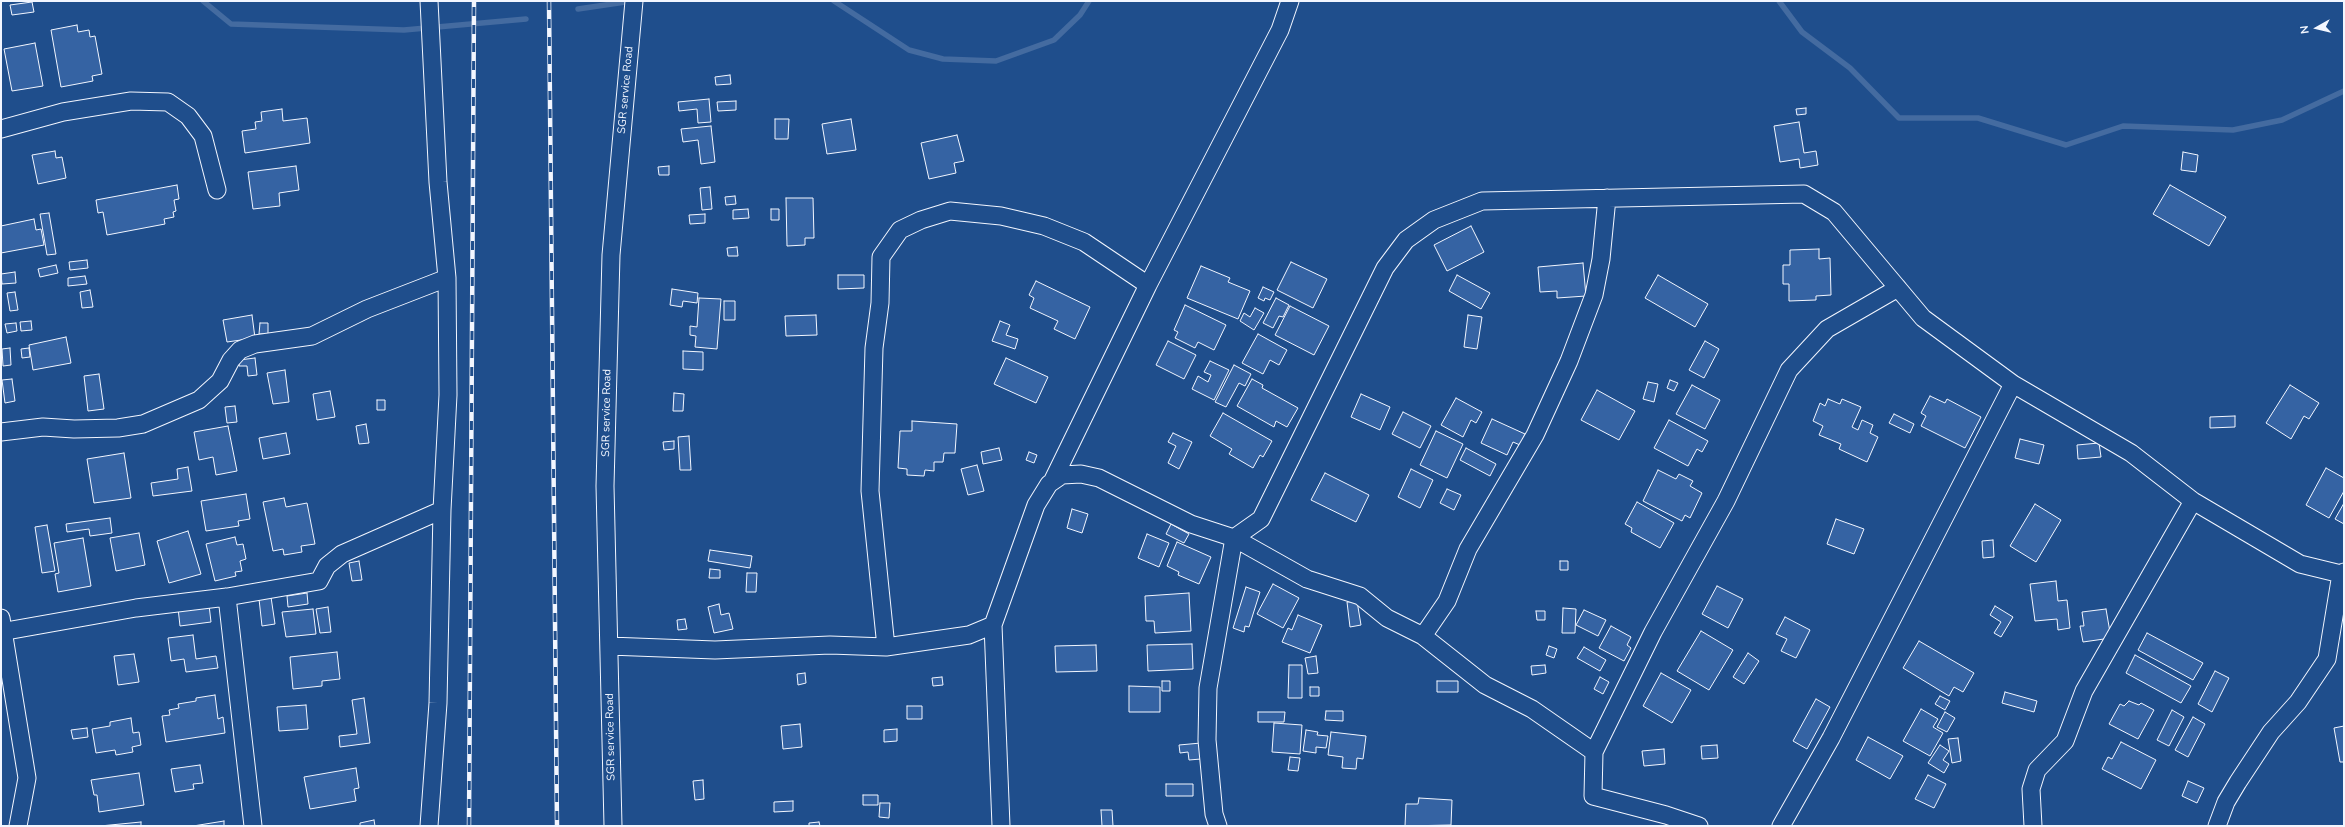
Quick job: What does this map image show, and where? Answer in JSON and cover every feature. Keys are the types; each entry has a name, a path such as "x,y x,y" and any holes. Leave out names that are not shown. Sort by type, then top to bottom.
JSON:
{"street":[{"path":"429,1 438,182 447,278 448,395 442,510 438,703 429,826"},
{"name":"SGR service Road","path":"613,826 605,486 611,255 634,1"},
{"path":"1000,826 993,625 1036,505 1052,482 1148,285 1280,30 1290,1"},
{"path":"1,129 63,112 130,101 168,102 188,116 203,136 217,190"},
{"path":"1218,826 1214,814 1207,740 1208,688 1234,538 1261,519 1385,268 1406,240 1434,220 1482,201 1804,194 1834,212 1923,318 2013,384 2131,453 2193,501 2300,564 2342,573 2327,659 2298,702 2272,732 2238,782 2226,802 2217,826"},
{"path":"1423,636 1447,601 1468,549 1535,435 1569,361 1594,295 1601,259 1607,198"},
{"path":"886,648 870,491 874,356 880,303 881,257 900,230 921,220 950,211 1001,216 1044,226 1084,242 1148,285"},
{"path":"1,432 43,427 74,429 118,428 143,424 199,400 220,381 231,360 240,350 255,344 312,336 367,309 447,278"},
{"path":"1699,826 1666,815 1593,796 1594,752 1653,632 1726,500 1790,370 1827,329 1898,288"},
{"path":"1781,826 1805,780 1831,738 2013,384"},
{"path":"1052,482 1062,475 1081,474 1099,478 1191,524 1234,538 1307,579 1360,596 1387,618 1423,636 1486,685 1532,709 1594,752"},
{"path":"2033,826 2031,789 2037,770 2065,741 2084,691 2193,501"},
{"path":"18,826 27,778 2,627 227,597 319,581 327,566 342,554 442,510"},
{"path":"227,597 253,826"},
{"path":"609,646 715,650 830,645 886,648 969,635 993,625"}],"building":[{"path":"32,2 34,12 12,15 10,5"},
{"path":"77,25 78,32 89,30 90,37 95,36 102,74 92,76 93,81 61,87 51,30"},
{"path":"35,43 43,86 12,91 4,49"},
{"path":"730,75 731,84 716,85 715,77"},
{"path":"709,99 711,122 698,123 697,109 679,111 678,102"},
{"path":"736,101 736,110 718,111 717,102"},
{"path":"1806,108 1806,114 1797,115 1796,109"},
{"path":"282,109 283,121 307,118 310,143 245,153 242,131 256,129 255,122 262,121 261,112"},
{"path":"775,119 789,119 788,139 775,139"},
{"path":"851,119 856,150 827,154 822,124"},
{"path":"1799,122 1804,153 1816,151 1818,165 1800,168 1799,159 1780,162 1774,126"},
{"path":"711,126 715,162 701,164 698,140 683,142 681,129"},
{"path":"957,135 964,161 954,163 956,173 929,179 921,143"},
{"path":"55,151 56,158 62,157 66,178 38,184 32,155"},
{"path":"2183,152 2198,155 2196,172 2181,170"},
{"path":"296,166 299,190 279,193 280,206 253,209 248,172"},
{"path":"669,166 669,175 659,175 658,167"},
{"path":"177,185 179,199 174,200 176,211 173,212 174,217 164,219 165,224 107,235 103,212 98,213 96,200"},
{"path":"2170,185 2226,217 2209,246 2153,214"},
{"path":"710,187 712,209 702,210 700,188"},
{"path":"735,196 736,204 726,205 725,197"},
{"path":"786,198 813,198 814,238 805,238 805,245 787,246"},
{"path":"748,209 749,218 733,219 733,210"},
{"path":"771,209 779,209 779,220 771,220"},
{"path":"49,213 56,254 47,255 40,214"},
{"path":"705,214 705,223 690,224 689,215"},
{"path":"34,219 36,230 41,229 44,245 1,253 1,226"},
{"path":"1471,226 1484,252 1447,271 1434,245"},
{"path":"737,247 738,256 728,256 727,248"},
{"path":"1819,249 1819,259 1830,258 1831,295 1816,296 1816,300 1789,301 1789,284 1783,284 1783,265 1790,265 1790,250"},
{"path":"87,260 88,268 70,270 69,262"},
{"path":"1291,262 1327,279 1313,308 1277,290"},
{"path":"1583,263 1586,296 1557,298 1557,291 1540,292 1538,267"},
{"path":"56,265 58,273 40,277 38,269"},
{"path":"1201,266 1230,278 1228,282 1250,291 1238,319 1187,298"},
{"path":"15,272 16,283 2,284 1,274"},
{"path":"838,275 864,275 864,288 838,289"},
{"path":"1457,275 1490,293 1481,309 1449,291"},
{"path":"1658,275 1708,304 1695,327 1645,298"},
{"path":"85,276 87,284 68,286 68,278"},
{"path":"1036,281 1090,307 1075,339 1054,329 1058,321 1030,308 1034,298 1029,295"},
{"path":"1263,287 1274,292 1270,300 1265,298 1264,301 1258,298"},
{"path":"672,289 698,293 697,303 683,301 682,307 670,305"},
{"path":"90,290 93,307 82,308 80,292"},
{"path":"15,292 18,310 10,311 7,293"},
{"path":"699,298 721,299 717,349 695,347 696,336 690,335 690,326 697,327"},
{"path":"1276,298 1289,305 1283,317 1279,316 1273,328 1263,323"},
{"path":"724,301 735,301 735,320 724,320"},
{"path":"1185,305 1226,325 1214,350 1198,342 1195,348 1175,338 1178,332 1174,330"},
{"path":"1290,306 1329,326 1314,355 1275,335"},
{"path":"1255,308 1264,313 1254,330 1240,321 1244,313 1250,317"},
{"path":"252,315 255,338 227,342 223,320"},
{"path":"816,315 817,335 786,336 785,316"},
{"path":"1468,315 1482,317 1477,349 1464,347"},
{"path":"31,321 32,330 21,331 20,322"},
{"path":"1000,321 1010,325 1006,335 1018,339 1015,349 992,341"},
{"path":"16,323 17,331 7,333 5,324"},
{"path":"260,323 268,323 268,334 259,334"},
{"path":"1258,334 1287,350 1279,365 1270,360 1263,374 1242,363"},
{"path":"66,337 71,363 33,370 29,345"},
{"path":"1168,341 1196,355 1184,379 1156,365"},
{"path":"1705,341 1719,349 1704,378 1689,370"},
{"path":"10,348 11,365 3,366 2,349"},
{"path":"29,348 30,357 22,358 21,349"},
{"path":"683,351 703,352 703,370 683,369"},
{"path":"255,358 257,375 248,376 247,366 239,366 239,360"},
{"path":"1006,358 1048,377 1036,403 994,384"},
{"path":"1210,361 1229,370 1214,400 1192,389 1198,376 1208,382 1211,375 1204,372"},
{"path":"1234,365 1251,374 1245,386 1239,383 1226,407 1215,402"},
{"path":"285,370 289,402 273,404 267,373"},
{"path":"99,374 104,409 88,411 84,376"},
{"path":"12,379 15,401 5,403 2,380"},
{"path":"1252,379 1263,385 1262,388 1298,408 1287,427 1276,421 1274,427 1237,406"},
{"path":"1670,380 1678,383 1674,391 1667,388"},
{"path":"1648,382 1658,384 1654,402 1643,399"},
{"path":"1692,385 1720,400 1705,429 1676,414"},
{"path":"2290,385 2319,403 2309,419 2304,416 2291,439 2266,423"},
{"path":"1597,390 1635,411 1619,440 1581,420"},
{"path":"330,391 335,417 317,420 313,394"},
{"path":"674,393 684,394 683,411 673,411"},
{"path":"1361,394 1390,407 1380,430 1351,417"},
{"path":"1930,396 1945,403 1947,399 1981,417 1965,448 1921,426 1926,416 1921,413"},
{"path":"1456,398 1482,412 1476,423 1471,420 1463,437 1441,425"},
{"path":"1828,399 1840,404 1842,399 1861,407 1852,427 1858,430 1862,420 1873,425 1870,433 1878,437 1867,462 1839,449 1841,444 1819,435 1823,426 1813,421 1820,403 1825,406"},
{"path":"377,400 385,400 385,410 377,410"},
{"path":"235,406 237,422 227,423 225,407"},
{"path":"1403,412 1431,426 1420,448 1392,434"},
{"path":"1223,413 1272,441 1263,457 1260,455 1253,468 1229,454 1232,449 1210,436"},
{"path":"1894,414 1914,424 1910,433 1889,423"},
{"path":"2235,416 2235,427 2210,428 2210,417"},
{"path":"1492,419 1525,434 1520,445 1513,442 1507,455 1481,443"},
{"path":"1669,420 1708,441 1702,452 1697,449 1688,466 1654,448"},
{"path":"912,421 957,424 955,453 944,453 943,462 934,462 934,471 925,470 924,476 907,475 907,469 898,468 900,431 912,431"},
{"path":"366,424 369,443 359,444 356,426"},
{"path":"228,426 237,471 216,475 213,457 199,460 194,432"},
{"path":"1436,431 1463,444 1447,478 1420,465"},
{"path":"286,433 290,454 263,459 259,438"},
{"path":"1173,433 1192,442 1179,469 1168,463 1176,446 1168,442"},
{"path":"689,436 691,470 680,470 678,437"},
{"path":"2020,439 2044,445 2039,464 2015,458"},
{"path":"674,441 674,449 664,450 663,442"},
{"path":"2099,443 2101,457 2078,459 2077,445"},
{"path":"999,448 1002,460 983,464 981,452"},
{"path":"1466,448 1496,464 1490,476 1460,460"},
{"path":"1029,452 1037,455 1034,463 1026,460"},
{"path":"124,453 131,498 94,503 87,459"},
{"path":"977,465 984,491 968,495 961,469"},
{"path":"188,467 192,491 153,496 151,483 178,479 177,469"},
{"path":"2326,468 2344,478 2344,491 2329,518 2306,505"},
{"path":"1411,469 1433,480 1420,508 1398,497"},
{"path":"1658,470 1676,479 1679,474 1693,481 1690,486 1702,493 1690,518 1685,515 1682,521 1643,501"},
{"path":"1325,473 1369,495 1356,522 1311,500"},
{"path":"1447,489 1461,495 1454,510 1440,503"},
{"path":"246,494 250,519 238,521 239,526 206,531 201,501"},
{"path":"284,498 286,507 307,503 315,544 301,546 302,552 284,555 283,549 273,551 263,502"},
{"path":"1637,502 1674,523 1660,548 1631,532 1632,528 1625,524"},
{"path":"2344,503 2344,524 2335,519"},
{"path":"2035,504 2061,520 2036,562 2010,546"},
{"path":"1072,509 1088,514 1082,533 1067,528"},
{"path":"110,518 112,533 90,536 89,529 67,532 66,524"},
{"path":"1836,519 1864,529 1854,554 1827,544"},
{"path":"1171,524 1189,534 1184,543 1166,534"},
{"path":"47,525 55,571 42,573 35,527"},
{"path":"188,531 201,574 169,583 157,541"},
{"path":"139,533 145,565 116,571 110,538"},
{"path":"1147,534 1169,543 1159,567 1138,558"},
{"path":"235,537 237,545 243,544 246,559 240,561 242,571 235,572 236,576 215,581 206,544"},
{"path":"83,538 91,586 58,592 55,574 59,573 54,543"},
{"path":"1993,540 1994,557 1983,558 1982,541"},
{"path":"1177,542 1211,557 1199,584 1178,575 1179,572 1167,566"},
{"path":"710,550 752,556 750,568 708,561"},
{"path":"359,561 362,580 352,581 349,563"},
{"path":"1560,561 1568,561 1568,570 1560,570"},
{"path":"710,569 720,570 720,578 709,578"},
{"path":"747,573 757,573 756,592 746,592"},
{"path":"2056,581 2058,601 2067,600 2070,628 2058,630 2057,619 2035,621 2030,584"},
{"path":"1273,584 1299,598 1283,628 1257,614"},
{"path":"1717,586 1743,599 1728,628 1702,614"},
{"path":"1246,587 1260,592 1249,627 1245,626 1244,632 1233,628"},
{"path":"307,593 308,604 288,607 287,596"},
{"path":"1189,593 1191,631 1155,633 1154,621 1146,621 1145,596"},
{"path":"271,597 275,624 262,626 259,599"},
{"path":"1357,601 1361,625 1350,627 1347,602"},
{"path":"719,604 721,615 729,613 733,629 714,633 708,607"},
{"path":"209,605 211,622 180,626 178,608"},
{"path":"1995,606 2013,617 2001,637 1994,633 2001,622 1990,615"},
{"path":"328,607 331,632 320,633 316,609"},
{"path":"1563,608 1576,609 1575,633 1562,633"},
{"path":"313,609 316,634 286,637 282,612"},
{"path":"2106,609 2111,638 2083,642 2080,626 2084,626 2082,612"},
{"path":"1584,610 1606,620 1598,636 1576,625"},
{"path":"1536,611 1545,611 1545,620 1537,620"},
{"path":"1298,615 1322,625 1310,653 1282,642 1288,628 1292,630"},
{"path":"1785,617 1810,630 1796,658 1781,651 1787,639 1776,634"},
{"path":"685,619 687,629 678,630 677,620"},
{"path":"1611,626 1631,637 1627,645 1631,648 1624,661 1599,648"},
{"path":"1701,631 1733,650 1709,690 1677,671"},
{"path":"2147,633 2203,663 2193,680 2138,650"},
{"path":"193,635 196,659 216,656 218,668 186,672 184,659 171,661 168,638"},
{"path":"1919,641 1974,673 1963,692 1954,687 1949,696 1903,668"},
{"path":"1192,644 1193,669 1148,671 1147,645"},
{"path":"1096,645 1097,671 1056,672 1055,646"},
{"path":"1549,646 1557,649 1554,658 1546,655"},
{"path":"1584,647 1606,660 1600,671 1577,658"},
{"path":"337,652 340,679 322,681 322,686 293,689 290,657"},
{"path":"1748,653 1759,661 1744,684 1733,677"},
{"path":"134,654 139,682 118,685 114,656"},
{"path":"2135,655 2191,686 2181,703 2126,673"},
{"path":"1316,656 1318,673 1308,674 1305,658"},
{"path":"1289,665 1302,665 1302,698 1288,698"},
{"path":"1545,665 1546,673 1532,675 1531,666"},
{"path":"2215,671 2229,678 2212,712 2198,704"},
{"path":"805,673 806,683 798,685 797,674"},
{"path":"1661,673 1691,690 1672,723 1643,706"},
{"path":"942,677 943,685 933,686 932,678"},
{"path":"1600,677 1609,682 1603,694 1594,689"},
{"path":"1162,681 1170,681 1170,691 1162,691"},
{"path":"1437,681 1458,681 1458,692 1437,692"},
{"path":"1129,686 1160,687 1160,712 1129,712"},
{"path":"1310,687 1319,687 1319,696 1310,696"},
{"path":"2005,692 2037,701 2034,712 2002,703"},
{"path":"215,695 218,719 223,717 225,733 166,742 162,716 170,715 169,710 179,708 178,704 196,701 196,698"},
{"path":"1940,696 1950,701 1945,710 1935,704"},
{"path":"364,698 370,743 340,747 339,736 357,734 352,700"},
{"path":"1816,699 1830,707 1807,749 1793,741"},
{"path":"2129,701 2139,705 2141,703 2154,710 2138,739 2109,724 2120,704 2124,706"},
{"path":"306,705 308,729 279,731 277,707"},
{"path":"907,706 922,706 922,719 907,719"},
{"path":"1921,709 1938,719 1933,727 1943,733 1930,756 1903,741"},
{"path":"2172,710 2184,717 2169,746 2157,740"},
{"path":"1326,711 1343,711 1343,721 1325,720"},
{"path":"1258,712 1285,712 1284,722 1258,722"},
{"path":"1945,712 1955,718 1947,732 1937,727"},
{"path":"2193,717 2205,724 2188,757 2175,750"},
{"path":"131,718 133,733 139,732 141,745 132,747 133,752 116,755 115,750 96,753 92,729 110,726 110,722"},
{"path":"1274,723 1302,725 1300,754 1272,752"},
{"path":"800,724 802,747 783,749 781,726"},
{"path":"2344,726 2344,762 2340,762 2334,728"},
{"path":"87,728 88,737 73,739 71,730"},
{"path":"897,729 897,741 884,742 884,730"},
{"path":"1306,730 1318,732 1317,735 1328,736 1326,748 1316,747 1316,753 1303,751"},
{"path":"1331,732 1366,736 1363,759 1357,758 1356,769 1342,768 1343,757 1328,755"},
{"path":"1868,737 1903,756 1890,779 1856,760"},
{"path":"1958,738 1961,761 1952,763 1948,739"},
{"path":"2121,742 2156,760 2141,789 2102,769 2108,757 2112,759"},
{"path":"1201,743 1201,759 1189,760 1188,752 1180,753 1179,745"},
{"path":"1717,745 1718,758 1702,759 1701,746"},
{"path":"1940,745 1949,751 1943,760 1949,764 1944,773 1928,763"},
{"path":"1664,749 1665,764 1644,766 1642,751"},
{"path":"1290,757 1300,758 1298,771 1288,770"},
{"path":"200,765 203,783 193,784 194,789 175,792 171,769"},
{"path":"356,768 359,788 354,789 356,801 310,809 304,777"},
{"path":"139,773 144,805 99,812 97,795 94,795 91,780"},
{"path":"1928,775 1946,784 1934,808 1915,799"},
{"path":"703,780 704,799 695,800 693,781"},
{"path":"2188,781 2204,788 2197,803 2182,796"},
{"path":"1166,784 1193,784 1193,796 1166,796"},
{"path":"863,795 878,795 878,805 863,805"},
{"path":"1419,798 1452,800 1451,825 1405,826 1406,804 1418,804"},
{"path":"793,801 793,811 774,812 774,802"},
{"path":"880,803 890,803 889,818 879,817"},
{"path":"1101,810 1112,810 1113,826 1102,826"},
{"path":"374,820 375,826 360,826 360,823"},
{"path":"224,821 224,826 193,826"},
{"path":"141,822 141,826 100,826"},
{"path":"819,822 820,826 809,826 809,823"}],"waterway":[{"path":"203,1 231,24 404,30 526,19"},
{"path":"578,9 632,1"},
{"path":"834,1 909,50 943,59 996,61 1054,40 1080,15 1089,1"},
{"path":"1779,1 1802,32 1850,68 1899,118 1978,118 2066,145 2123,126 2233,130 2282,120 2344,91"}],"railway":[{"path":"469,826 474,1"},
{"path":"549,1 557,826"}]}
